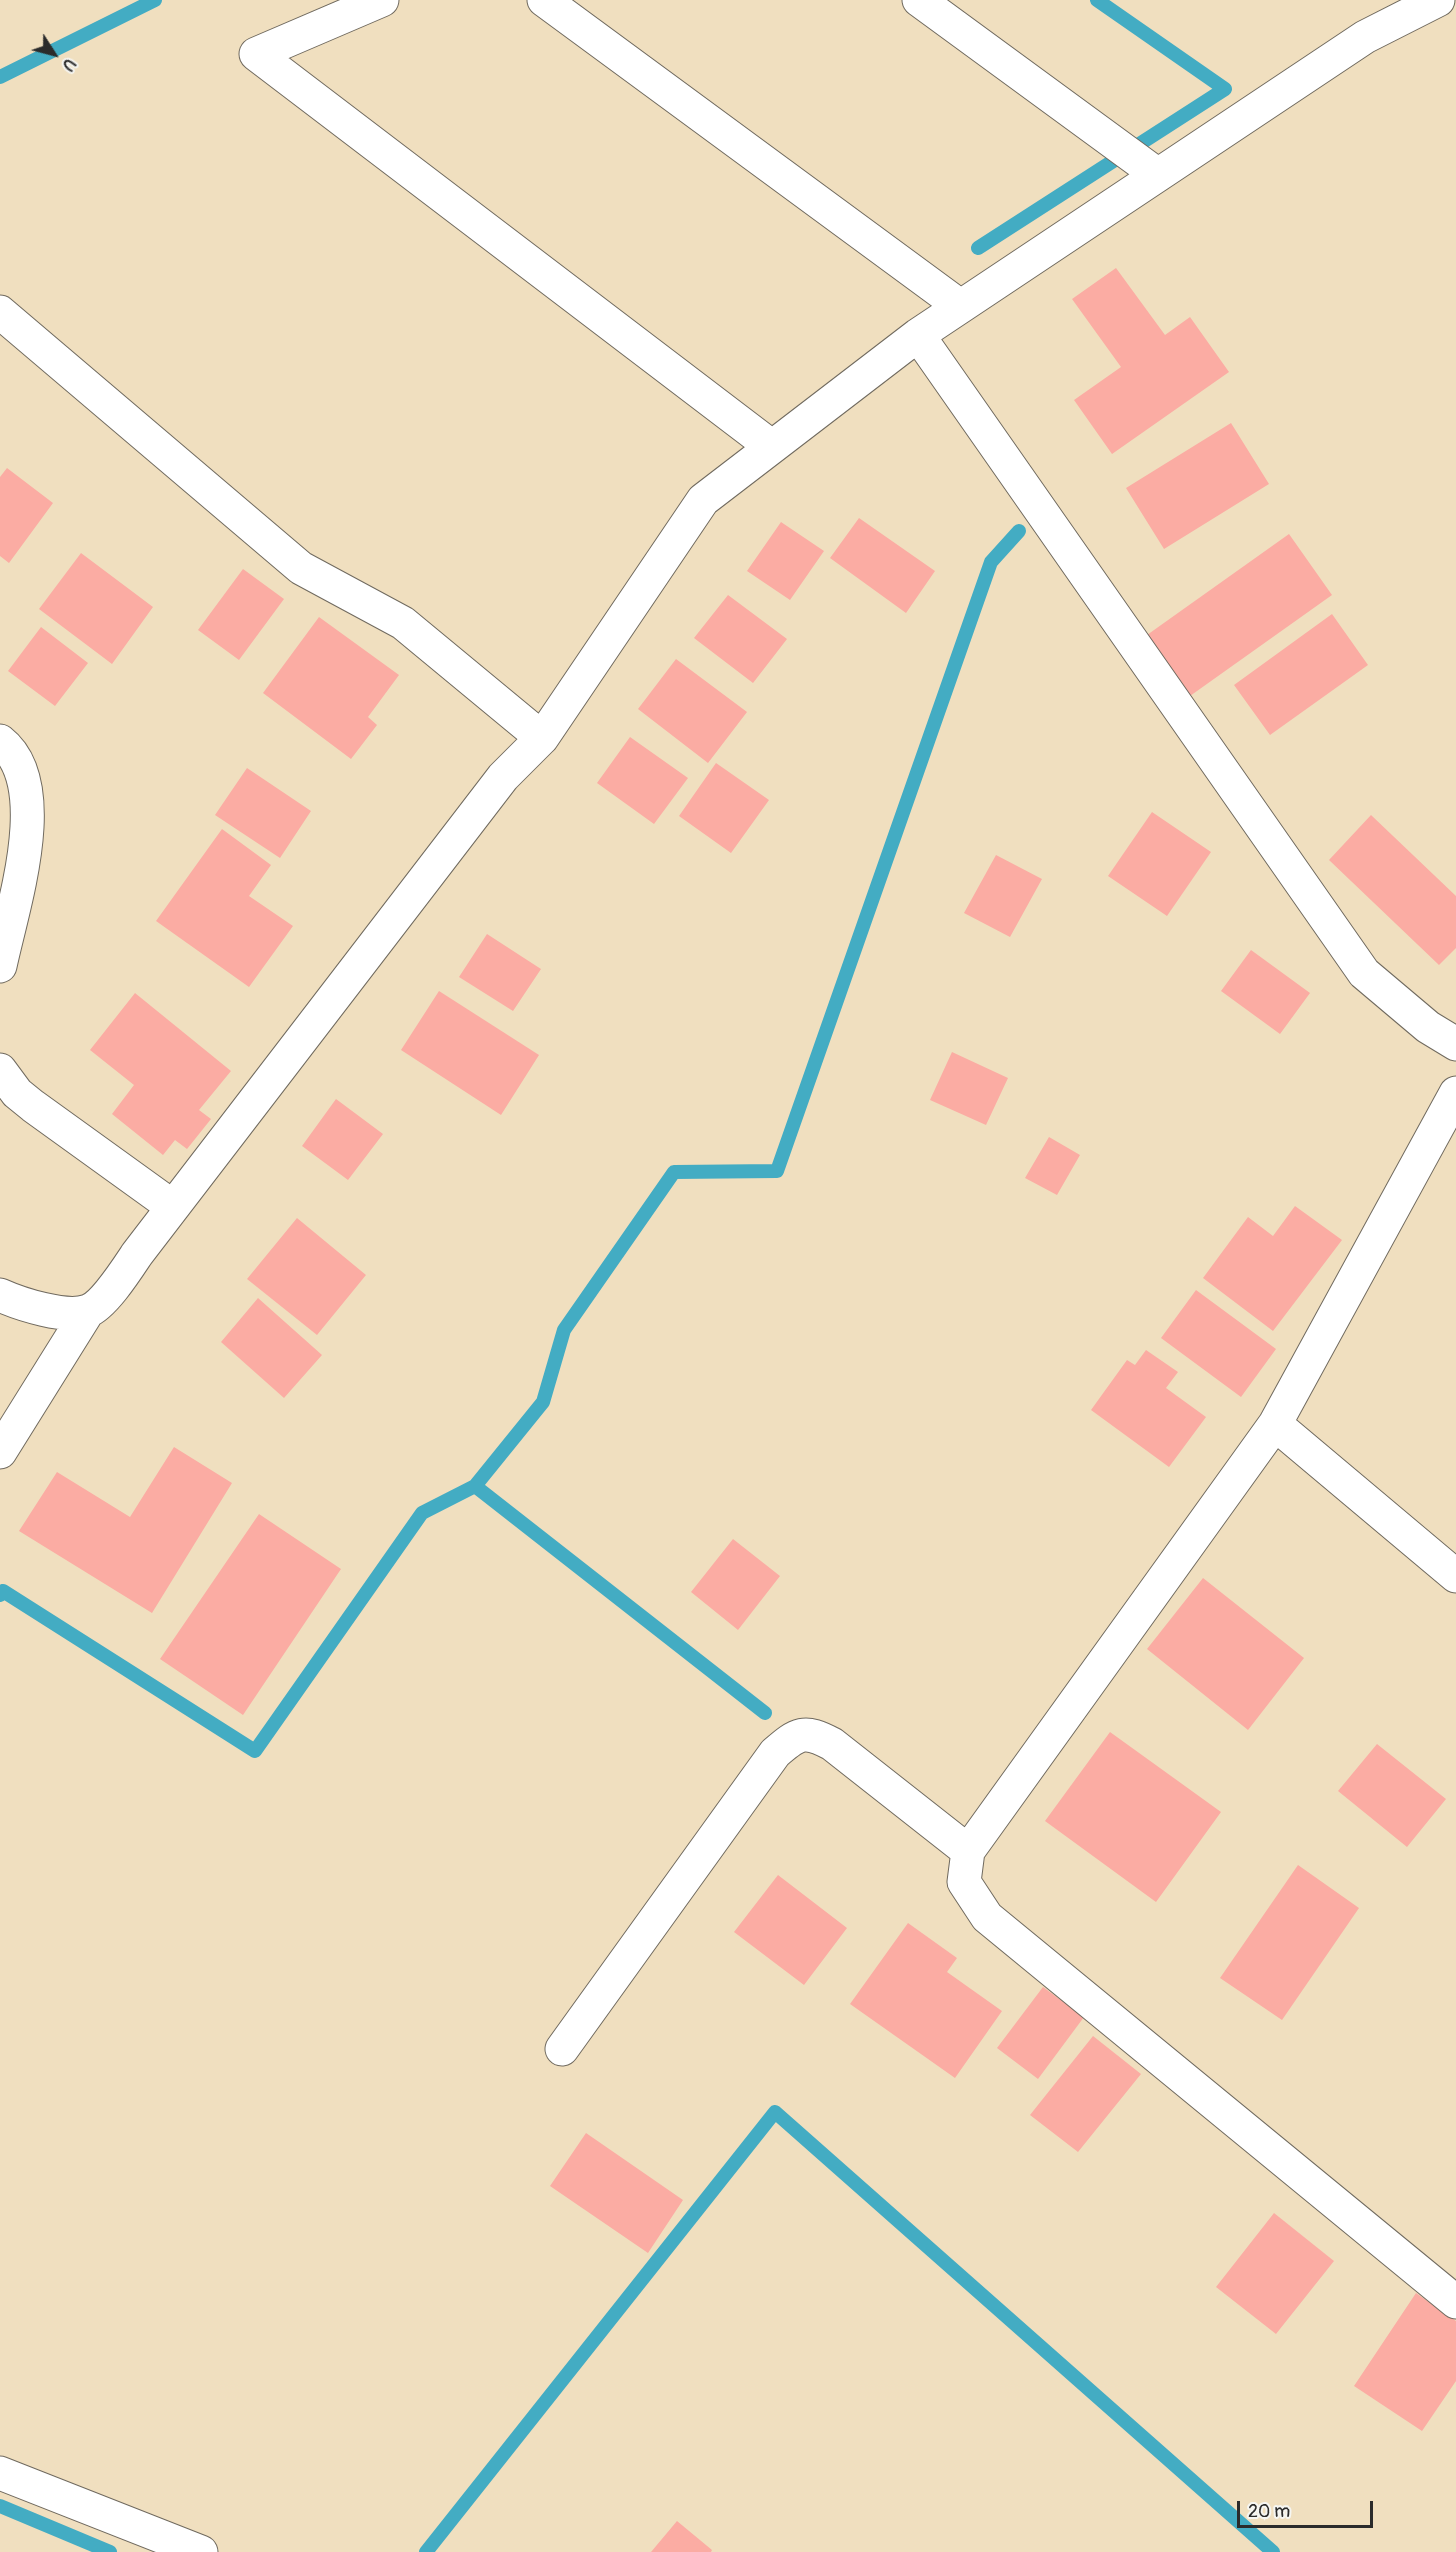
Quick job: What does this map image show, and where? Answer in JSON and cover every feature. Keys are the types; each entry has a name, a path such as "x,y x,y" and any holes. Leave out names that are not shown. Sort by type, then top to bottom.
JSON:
{"street":[{"path":"382,0 256,54 772,447"},
{"path":"544,0 960,306"},
{"path":"919,0 1158,175"},
{"path":"0,1452 88,1311 111,1291 173,1206 503,777 542,738 703,500 918,335 960,306 1365,37 1438,0"},
{"path":"0,312 301,568 403,623 542,738"},
{"path":"918,335 1364,973 1428,1027 1456,1044"},
{"path":"0,741 13,752 26,792 28,836 0,966"},
{"path":"0,1070 17,1093 33,1106 173,1206"},
{"path":"1456,1093 1275,1424 968,1851 964,1882 987,1917 1456,2302"},
{"path":"0,1295 26,1306 63,1312 88,1311"},
{"path":"1275,1424 1456,1576"},
{"path":"562,2049 775,1753 796,1735 813,1734 832,1744 968,1851"},
{"path":"0,2473 201,2552"}],"building":[{"path":"1116,268 1165,335 1190,317 1229,372 1112,454 1074,400 1121,367 1072,299"},
{"path":"1231,423 1269,484 1164,549 1126,488"},
{"path":"7,468 53,503 9,563 0,556 0,477"},
{"path":"859,518 935,571 906,613 830,558"},
{"path":"781,522 824,551 790,600 747,571"},
{"path":"1289,534 1332,595 1190,696 1147,635"},
{"path":"81,553 153,607 112,664 39,609"},
{"path":"243,569 284,599 239,660 198,630"},
{"path":"728,595 787,639 753,683 694,638"},
{"path":"1332,614 1368,665 1270,735 1234,685"},
{"path":"319,617 399,675 368,717 377,725 351,759 263,693"},
{"path":"41,627 88,663 55,706 8,671"},
{"path":"676,659 747,712 708,763 638,709"},
{"path":"630,737 688,778 654,824 597,783"},
{"path":"716,763 769,800 731,853 679,816"},
{"path":"247,768 311,811 280,858 215,815"},
{"path":"1152,812 1211,852 1167,916 1108,876"},
{"path":"1371,815 1456,896 1456,948 1439,965 1329,860"},
{"path":"222,829 271,865 249,896 293,926 249,987 156,921"},
{"path":"996,855 1042,879 1010,937 964,913"},
{"path":"487,934 541,969 513,1011 459,977"},
{"path":"1251,950 1310,993 1280,1034 1221,991"},
{"path":"439,991 539,1055 501,1115 401,1050"},
{"path":"135,993 231,1071 199,1110 211,1119 187,1149 175,1140 163,1155 112,1114 134,1085 90,1050"},
{"path":"952,1052 1008,1078 986,1125 930,1100"},
{"path":"336,1099 383,1134 348,1180 302,1146"},
{"path":"1049,1137 1080,1155 1057,1195 1025,1178"},
{"path":"1295,1206 1342,1240 1273,1331 1203,1278 1248,1217 1273,1236"},
{"path":"297,1218 366,1275 317,1335 247,1279"},
{"path":"1196,1290 1276,1349 1241,1397 1161,1338"},
{"path":"258,1298 322,1355 284,1398 221,1342"},
{"path":"1146,1350 1178,1372 1166,1388 1206,1417 1169,1467 1091,1410 1127,1360 1135,1365"},
{"path":"174,1447 232,1483 152,1613 19,1531 57,1472 130,1517"},
{"path":"259,1514 341,1569 243,1715 160,1659"},
{"path":"733,1539 780,1576 738,1630 691,1592"},
{"path":"1203,1578 1304,1658 1248,1730 1147,1649"},
{"path":"1110,1732 1221,1812 1156,1902 1045,1821"},
{"path":"1377,1744 1446,1799 1407,1847 1338,1791"},
{"path":"1298,1865 1359,1908 1282,2020 1220,1978"},
{"path":"778,1875 847,1928 804,1985 734,1932"},
{"path":"908,1923 957,1958 947,1972 1002,2011 955,2078 850,2004"},
{"path":"1043,1987 1084,2017 1038,2079 997,2048"},
{"path":"1093,2036 1141,2074 1078,2152 1030,2115"},
{"path":"586,2133 683,2200 648,2253 550,2186"},
{"path":"1274,2213 1334,2261 1276,2334 1216,2287"},
{"path":"1416,2293 1456,2321 1456,2381 1422,2431 1354,2386"},
{"path":"677,2521 712,2550 711,2552 651,2552"}],"waterway":[{"path":"0,77 155,0"},
{"path":"978,248 1225,89 1097,0"},
{"path":"0,1595 3,1591 255,1751 422,1513 475,1486 543,1402 564,1330 674,1172 777,1171 991,562 1019,531"},
{"path":"475,1486 765,1713"},
{"path":"426,2552 775,2112 1273,2552"},
{"path":"0,2506 110,2552"}]}
